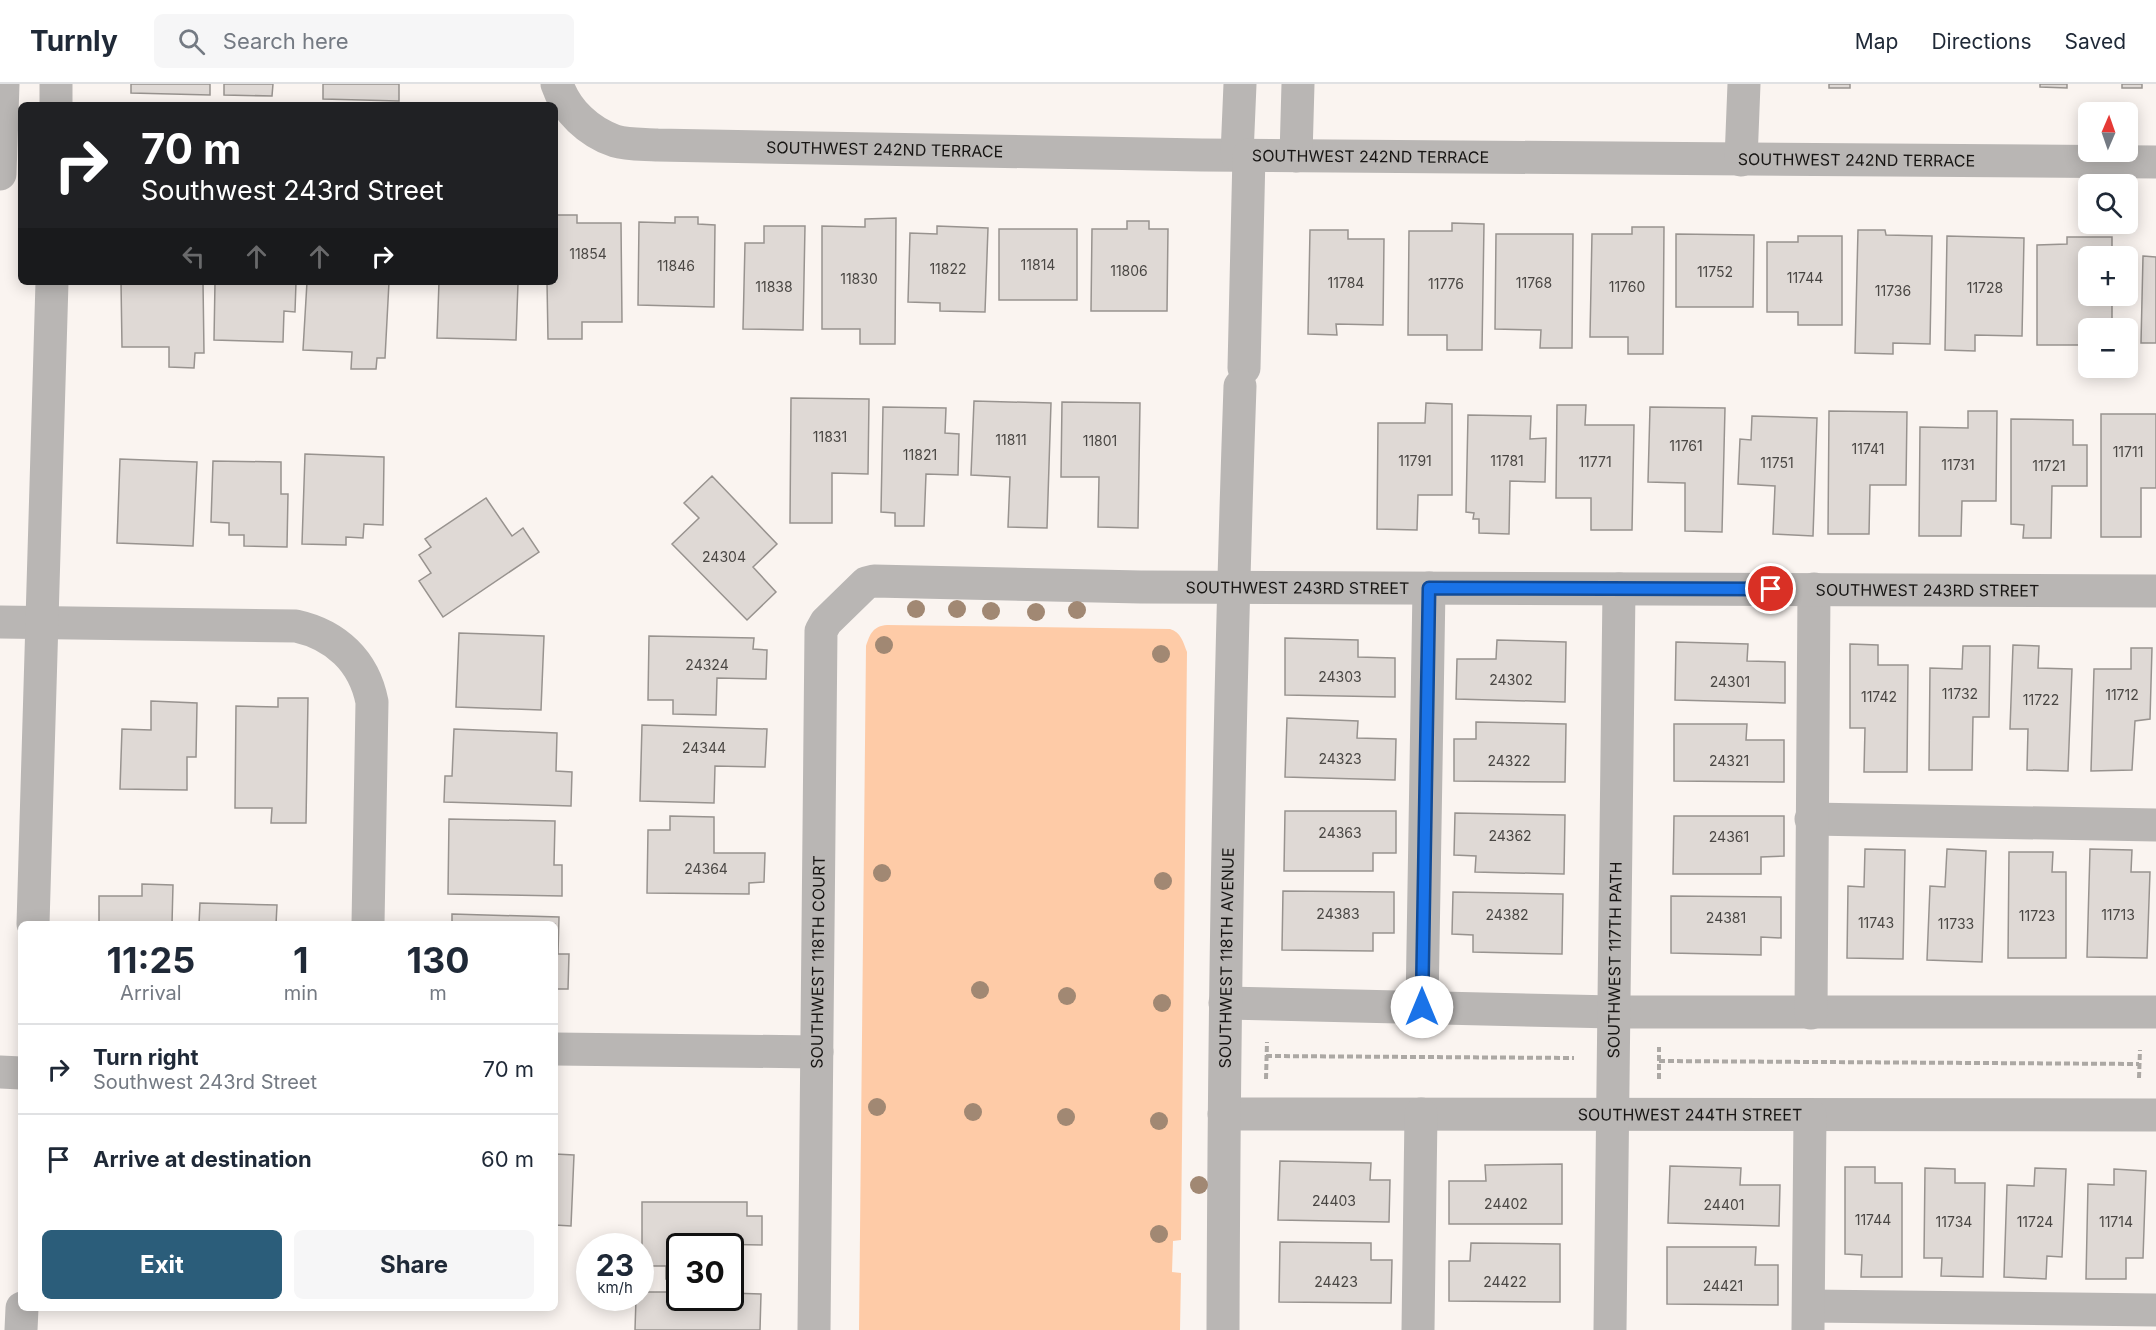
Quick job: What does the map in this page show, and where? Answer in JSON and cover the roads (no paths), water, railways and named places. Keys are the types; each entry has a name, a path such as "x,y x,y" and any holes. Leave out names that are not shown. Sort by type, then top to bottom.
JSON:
{"street":[{"path":"3,84 0,172 18,172"},
{"path":"56,84 56,102"},
{"name":"SOUTHWEST 242ND TERRACE","path":"557,84 574,114 589,128 617,141 657,145 1296,156 2156,162"},
{"path":"1240,84 1243,155"},
{"path":"1296,156 1298,84"},
{"path":"1741,160 1744,84"},
{"name":"SOUTHWEST 118TH AVENUE","path":"1223,1330 1225,1004 1233,587 1242,377 1243,155"},
{"path":"33,921 40,623 52,285"},
{"name":"SOUTHWEST 243RD STREET","path":"843,603 862,585 874,581 1233,587 2156,591"},
{"path":"1422,1007 1429,588"},
{"name":"SOUTHWEST 117TH PATH","path":"1610,1330 1619,588"},
{"path":"1810,1013 1814,589"},
{"name":"SOUTHWEST 118TH COURT","path":"814,1330 821,631 822,626 843,603"},
{"path":"0,622 296,626 321,634 345,650 356,662 364,676 372,702 368,921"},
{"path":"1811,819 2156,825"},
{"path":"1225,1004 1614,1012 2156,1012"},
{"path":"558,1049 817,1052"},
{"path":"0,1072 18,1073"},
{"name":"SOUTHWEST 244TH STREET","path":"1224,1114 2156,1115"},
{"path":"1418,1330 1421,1114"},
{"path":"1810,1115 1808,1318 2156,1310"},
{"path":"21,1330 22,1311"}]}
